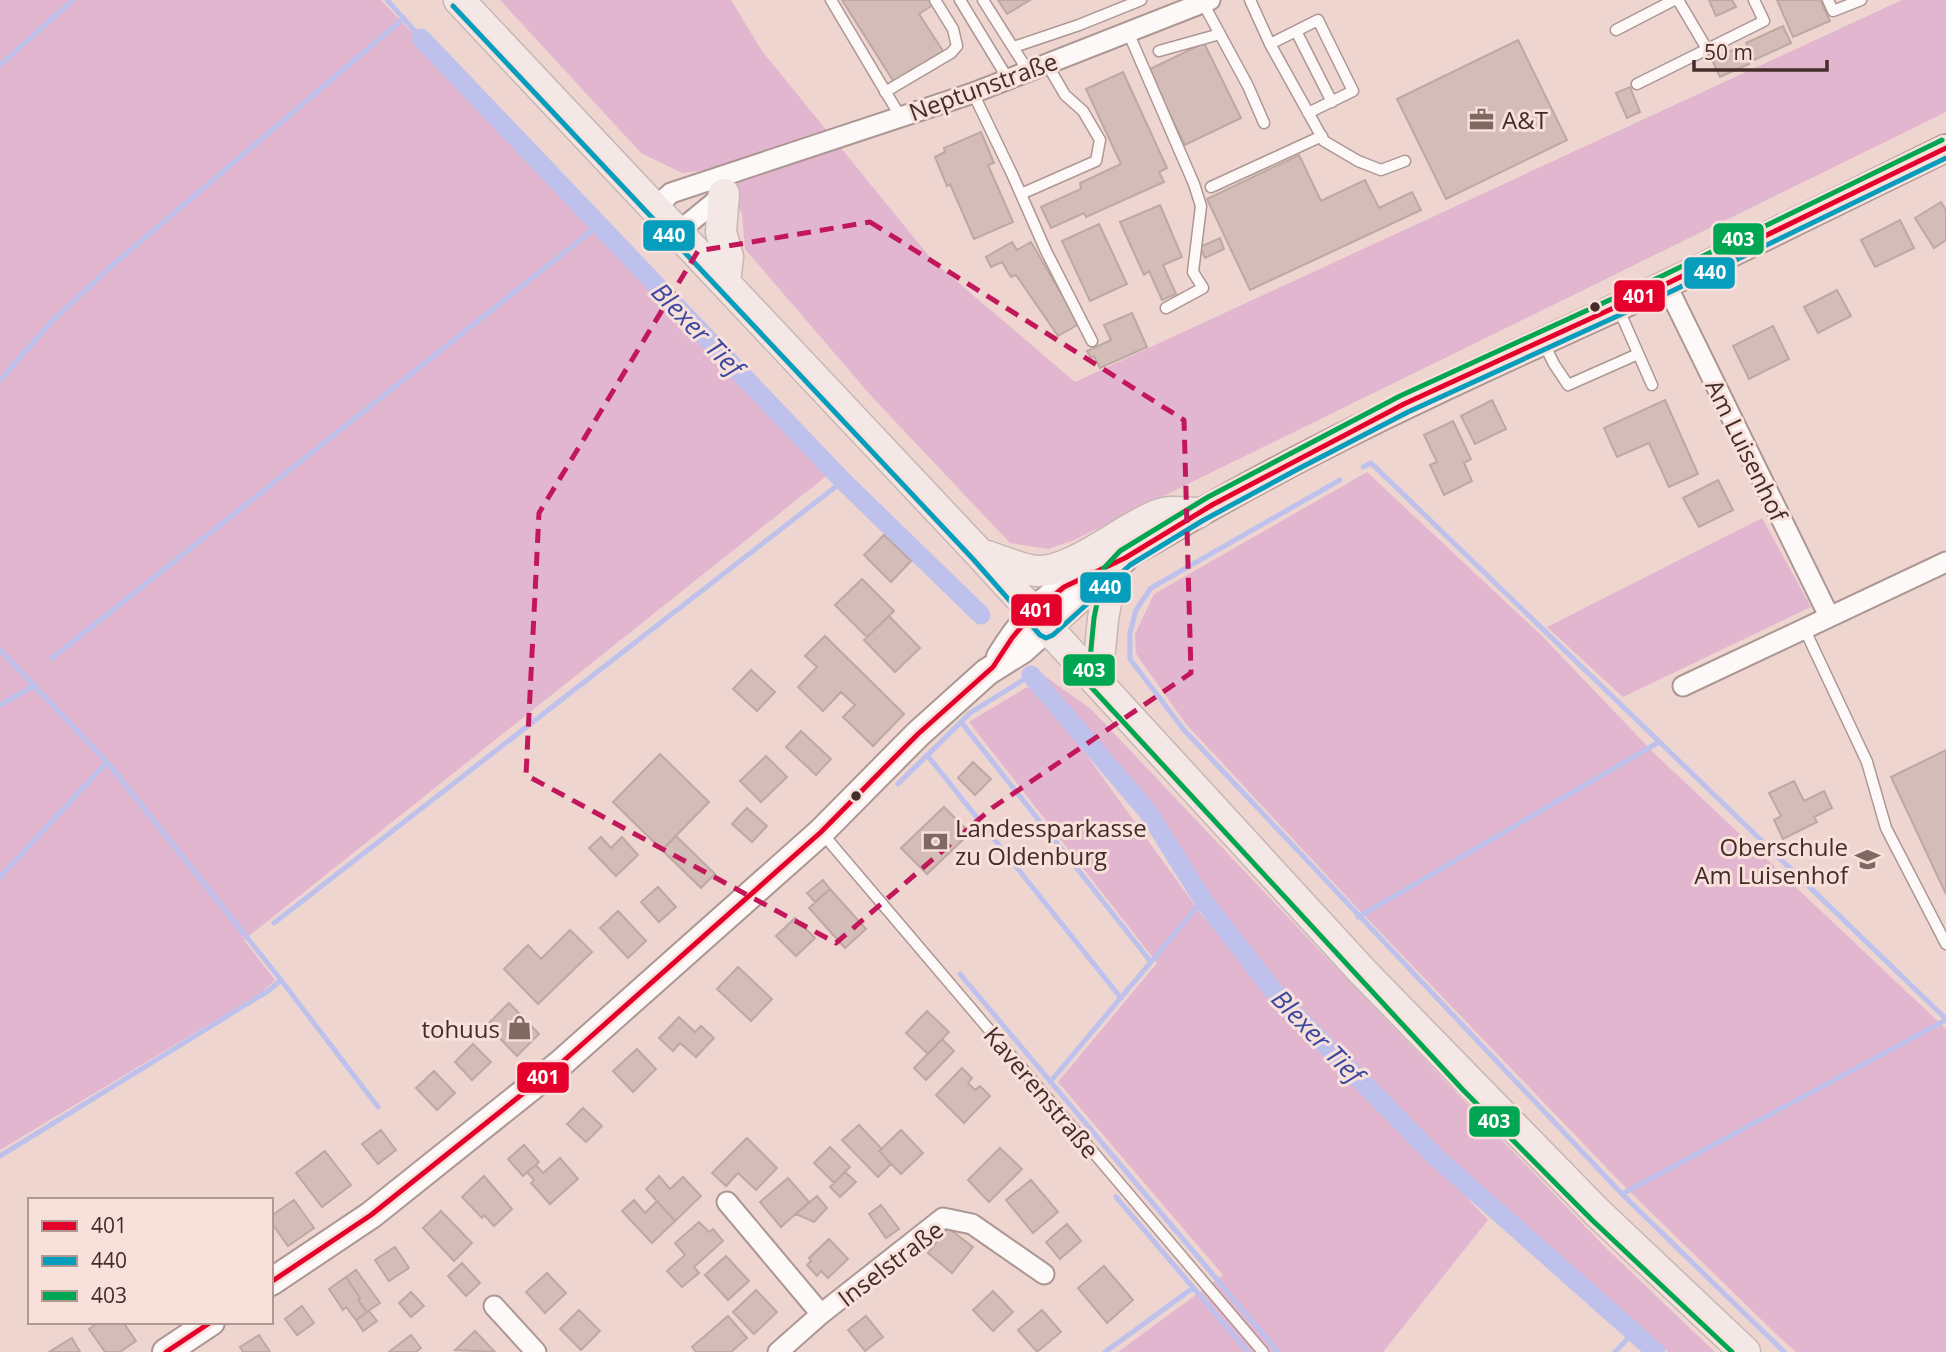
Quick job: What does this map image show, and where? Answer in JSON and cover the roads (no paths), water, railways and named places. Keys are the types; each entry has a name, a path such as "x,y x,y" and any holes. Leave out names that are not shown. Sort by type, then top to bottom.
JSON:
{"main road":[{"path":"459,0 979,554 1362,971 1598,1213 1745,1352"},
{"path":"724,194 721,232 728,257 725,282"},
{"path":"979,554 1003,559 1016,566 1037,571 1046,570 1079,558 1163,512 1198,513"},
{"path":"1097,681 1103,619 1119,564"}],"street":[{"name":"Neptunstraße","path":"655,208 671,193 973,93 1206,1"},
{"path":"273,1281 371,1215 560,1064 821,832 918,734 993,667 1022,650 1040,621 1119,564 1198,513 1404,404 1666,284 1946,148"},
{"name":"Neptunstraße","path":"678,232 754,167"},
{"name":"Am Luisenhof","path":"1666,284 1829,616"},
{"path":"1683,686 1946,562"},
{"path":"727,1202 821,1314"},
{"name":"Inselstraße","path":"778,1352 821,1314 943,1218 972,1224 1044,1274"},
{"path":"494,1306 536,1352"},
{"path":"166,1352 208,1324"}],"lane":[{"path":"831,0 900,116"},
{"path":"885,93 951,53 957,46 953,29 935,0"},
{"path":"960,0 1008,79"},
{"path":"984,0 1028,71"},
{"path":"1014,47 1142,0"},
{"path":"1250,0 1270,44 1324,141 1358,161 1381,170 1405,161"},
{"path":"1616,30 1676,0 1707,49"},
{"path":"1637,85 1764,22 1754,0"},
{"path":"1828,0 1833,11 1861,0"},
{"path":"1206,1 1264,123"},
{"path":"1270,44 1318,20 1353,91 1308,113"},
{"path":"1296,31 1332,102"},
{"path":"1128,32 1201,206 1192,272 1203,288 1166,308"},
{"path":"1159,51 1220,34"},
{"path":"1021,194 1096,161 1100,140 1083,110 1065,95 1047,64"},
{"path":"973,93 1046,251 1093,341"},
{"path":"1211,187 1322,136"},
{"path":"1618,306 1652,385"},
{"path":"1542,340 1554,365 1568,385 1638,354"},
{"path":"1804,628 1867,762 1886,828 1946,944"},
{"name":"Kaverenstraße","path":"821,832 1264,1352"}],"waterway":[{"path":"0,65 73,0"},
{"path":"387,0 421,38"},
{"path":"0,380 52,321 115,263 404,18"},
{"name":"Blexer Tief","path":"421,38 843,481 981,615"},
{"path":"52,658 599,225"},
{"path":"1363,467 1371,463 1946,1019"},
{"path":"1340,480 1151,588 1136,610 1130,633 1130,659 1184,730 1622,1194 1784,1352"},
{"path":"274,923 843,481"},
{"path":"0,650 107,762 281,980 378,1107"},
{"path":"898,784 970,713 1031,675"},
{"name":"Blexer Tief","path":"1031,675 1148,812 1203,900 1278,997 1438,1159 1656,1352"},
{"path":"0,705 35,685"},
{"path":"961,722 1151,962"},
{"path":"1358,917 1659,742"},
{"path":"927,755 1121,998"},
{"path":"0,877 107,762"},
{"path":"1050,1082 1203,900"},
{"path":"960,974 1278,1352"},
{"path":"0,1156 268,991 281,980"},
{"path":"1622,1194 1946,1020"},
{"path":"1116,1197 1248,1352"},
{"path":"1105,1352 1193,1288"},
{"path":"1615,1352 1634,1332"}],"place":[{"name":"A&T","path":"1482,119"},
{"name":"Landessparkasse zu Oldenburg","path":"935,841"},
{"name":"Oberschule Am Luisenhof","path":"1868,860"},
{"name":"tohuus","path":"520,1028"}]}
